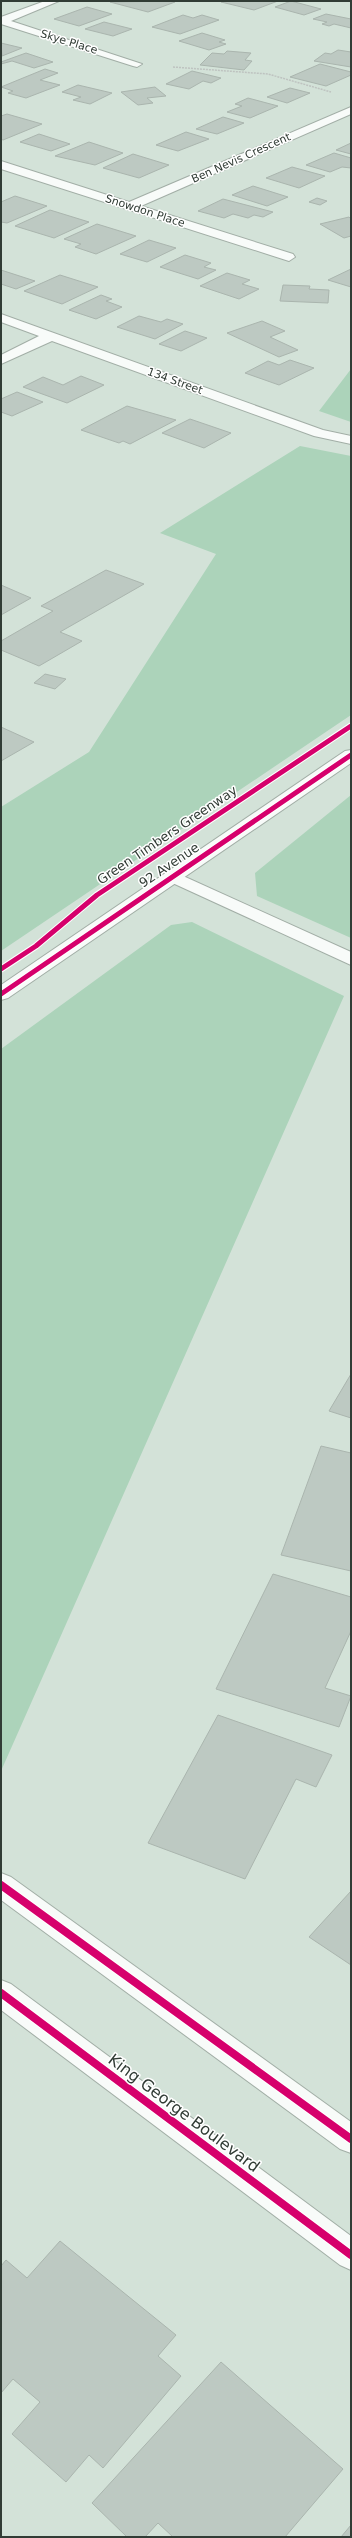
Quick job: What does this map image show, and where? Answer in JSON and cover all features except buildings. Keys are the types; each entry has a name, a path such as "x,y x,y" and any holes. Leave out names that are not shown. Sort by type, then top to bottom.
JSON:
{"street":[{"path":"1,21 54,1"},
{"name":"Skye Place","path":"1,21 137,64"},
{"name":"Ben Nevis Crescent","path":"130,206 351,110"},
{"name":"Snowdon Place","path":"1,165 289,257"},
{"name":"134 Street","path":"1,318 319,433 351,440"},
{"path":"1,360 51,336"},
{"name":"92 Avenue","path":"1,994 351,755"},
{"path":"172,876 351,959"},
{"path":"1,1885 351,2139"},
{"name":"King George Boulevard","path":"1,1993 351,2254"}],"path":[{"path":"173,67 268,74 336,93"}],"green space":[{"path":"351,369 351,422 319,411"},
{"path":"300,446 351,456 351,715 1,951 1,807 89,752 216,554 160,533"},
{"path":"351,795 351,938 257,896 255,873"},
{"path":"192,922 344,996 1,1771 1,1049 171,925"}],"cycle path":[{"name":"Green Timbers Greenway","path":"1,969 36,946 97,895 351,726"},
{"path":"1,994 351,755"},
{"path":"1,1885 351,2139"},
{"path":"1,1993 351,2255"}]}
